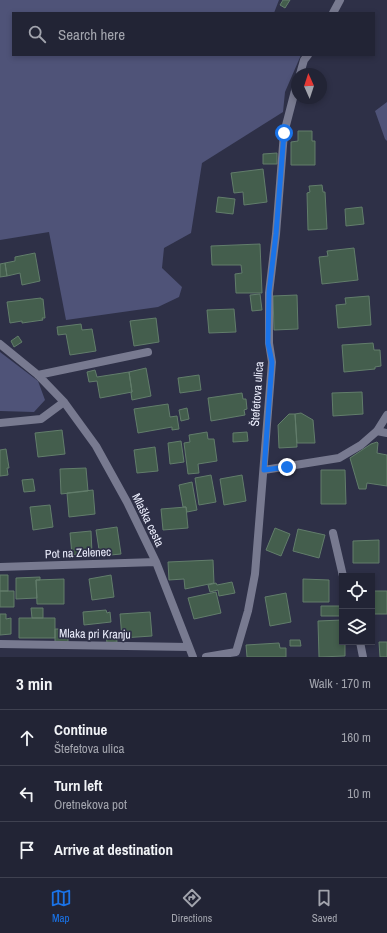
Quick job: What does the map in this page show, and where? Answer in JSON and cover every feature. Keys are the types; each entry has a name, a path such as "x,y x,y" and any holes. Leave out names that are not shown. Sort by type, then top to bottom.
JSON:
{"street":[{"path":"334,12 340,0"},
{"path":"302,68 304,60 307,56"},
{"name":"Štefetova ulica","path":"206,657 236,652 248,611 255,574 272,362 268,343 269,292 276,234 284,133 292,104"},
{"name":"Mlaška cesta","path":"0,344 38,375 64,402 96,446 112,474 156,562 193,657"},
{"path":"38,375 148,352"},
{"path":"0,423 41,419 64,402"},
{"path":"264,470 339,458 361,445 377,431 387,416"},
{"path":"377,431 387,433"},
{"path":"333,533 342,573"},
{"name":"Pot na Zelenec","path":"0,567 156,562"},
{"name":"Mlaka pri Kranju","path":"0,644 189,648"},
{"path":"361,645 363,657"}],"shaded area":[{"path":"0,0 279,0 274,12 12,12 12,56 301,56 295,68 291,68 291,78 285,92 283,112 202,163 191,233 164,248 162,268 182,287 179,297 158,307 66,320 49,232 0,240"},
{"path":"387,102 387,141 375,111"},
{"path":"0,352 38,381 45,400 34,412 0,411"}],"building":[{"path":"283,0 290,0 285,8 280,5"},
{"path":"298,131 312,131 312,141 315,141 315,165 291,165 291,142 298,141"},
{"path":"277,153 277,164 263,164 263,154"},
{"path":"263,169 267,202 244,205 243,192 234,193 231,173"},
{"path":"322,185 323,192 325,192 327,229 308,230 307,193 310,192 309,186"},
{"path":"218,197 235,199 233,214 216,212"},
{"path":"362,207 364,224 346,226 345,209"},
{"path":"260,244 262,293 236,293 235,274 242,273 241,265 212,265 211,246"},
{"path":"354,248 358,280 322,284 319,257 328,256 327,251"},
{"path":"35,253 40,281 22,285 20,273 7,276 5,263 15,261 15,257"},
{"path":"5,263 7,276 0,277 0,264"},
{"path":"260,294 262,310 252,311 250,295"},
{"path":"297,295 298,329 274,330 273,296"},
{"path":"369,296 371,325 338,328 336,305 346,304 345,298"},
{"path":"43,299 45,318 42,318 43,320 10,323 7,302"},
{"path":"234,309 236,332 209,333 207,310"},
{"path":"156,318 159,342 134,346 130,321"},
{"path":"81,324 82,330 92,329 96,351 70,355 66,334 58,335 57,327"},
{"path":"18,336 22,342 14,347 11,341"},
{"path":"373,343 374,350 380,350 381,366 375,367 375,369 344,372 342,345"},
{"path":"146,368 151,396 132,400 129,372"},
{"path":"95,370 97,377 129,372 132,392 100,398 97,381 89,382 87,372"},
{"path":"199,375 201,390 180,393 178,378"},
{"path":"362,392 363,414 333,416 332,393"},
{"path":"242,393 243,399 246,399 247,409 244,410 245,415 211,421 208,398"},
{"path":"168,404 170,417 177,416 179,429 172,430 172,427 138,433 134,409"},
{"path":"187,408 189,419 181,421 179,410"},
{"path":"301,413 313,420 315,443 297,443 295,414"},
{"path":"289,414 295,414 297,447 279,448 278,425"},
{"path":"62,430 65,454 38,457 35,433"},
{"path":"207,432 208,439 214,439 217,461 198,464 199,473 188,474 184,443 190,442 189,435"},
{"path":"247,432 248,441 233,442 233,433"},
{"path":"181,441 184,462 170,464 168,443"},
{"path":"377,442 377,453 387,455 387,486 367,483 366,489 359,489 350,458 371,444"},
{"path":"155,447 158,471 137,473 134,450"},
{"path":"6,449 9,468 7,468 8,475 0,476 0,450"},
{"path":"86,468 88,491 61,494 60,469"},
{"path":"321,470 345,470 346,504 321,504"},
{"path":"211,475 216,502 199,505 195,478"},
{"path":"242,475 246,501 224,505 220,479"},
{"path":"33,479 35,491 24,492 22,480"},
{"path":"192,482 197,510 187,512 186,507 183,507 179,485"},
{"path":"93,490 95,514 69,517 67,493"},
{"path":"50,505 53,527 33,530 30,507"},
{"path":"186,507 188,528 163,530 161,509"},
{"path":"117,527 121,554 100,556 96,530"},
{"path":"275,528 290,534 281,556 266,550"},
{"path":"298,529 325,535 319,558 293,551"},
{"path":"91,531 92,553 72,555 70,533"},
{"path":"379,540 379,563 353,563 353,541"},
{"path":"213,560 214,583 185,589 184,579 169,580 168,562"},
{"path":"0,575 8,575 8,591 0,591"},
{"path":"111,575 114,597 92,600 89,579"},
{"path":"40,577 40,580 36,580 37,598 16,599 16,578"},
{"path":"64,579 64,604 37,604 36,580"},
{"path":"303,579 329,580 329,602 303,602"},
{"path":"232,582 235,593 219,596 218,590 210,592 208,585 216,583 217,585"},
{"path":"0,591 14,591 14,607 0,607"},
{"path":"375,591 387,591 387,614 375,614"},
{"path":"216,592 221,613 194,619 188,598"},
{"path":"286,593 291,622 270,626 265,597"},
{"path":"321,606 339,606 339,616 321,616"},
{"path":"31,608 43,608 43,618 32,618"},
{"path":"106,610 107,613 110,612 111,622 84,625 83,612"},
{"path":"150,612 152,636 122,638 120,614"},
{"path":"0,614 6,614 6,619 11,618 11,634 0,635"},
{"path":"19,618 55,618 55,638 19,638"},
{"path":"339,620 339,645 345,645 345,656 319,657 318,621"},
{"path":"55,629 68,629 68,642 55,642"},
{"path":"116,633 117,642 107,643 106,634"},
{"path":"290,640 300,640 301,646 290,646"},
{"path":"379,642 387,642 387,657 380,657"},
{"path":"279,643 280,648 286,648 286,657 247,657 246,645"}],"route":[{"path":"284,133 276,234 269,292 268,343 272,362 264,470 287,467"}]}
